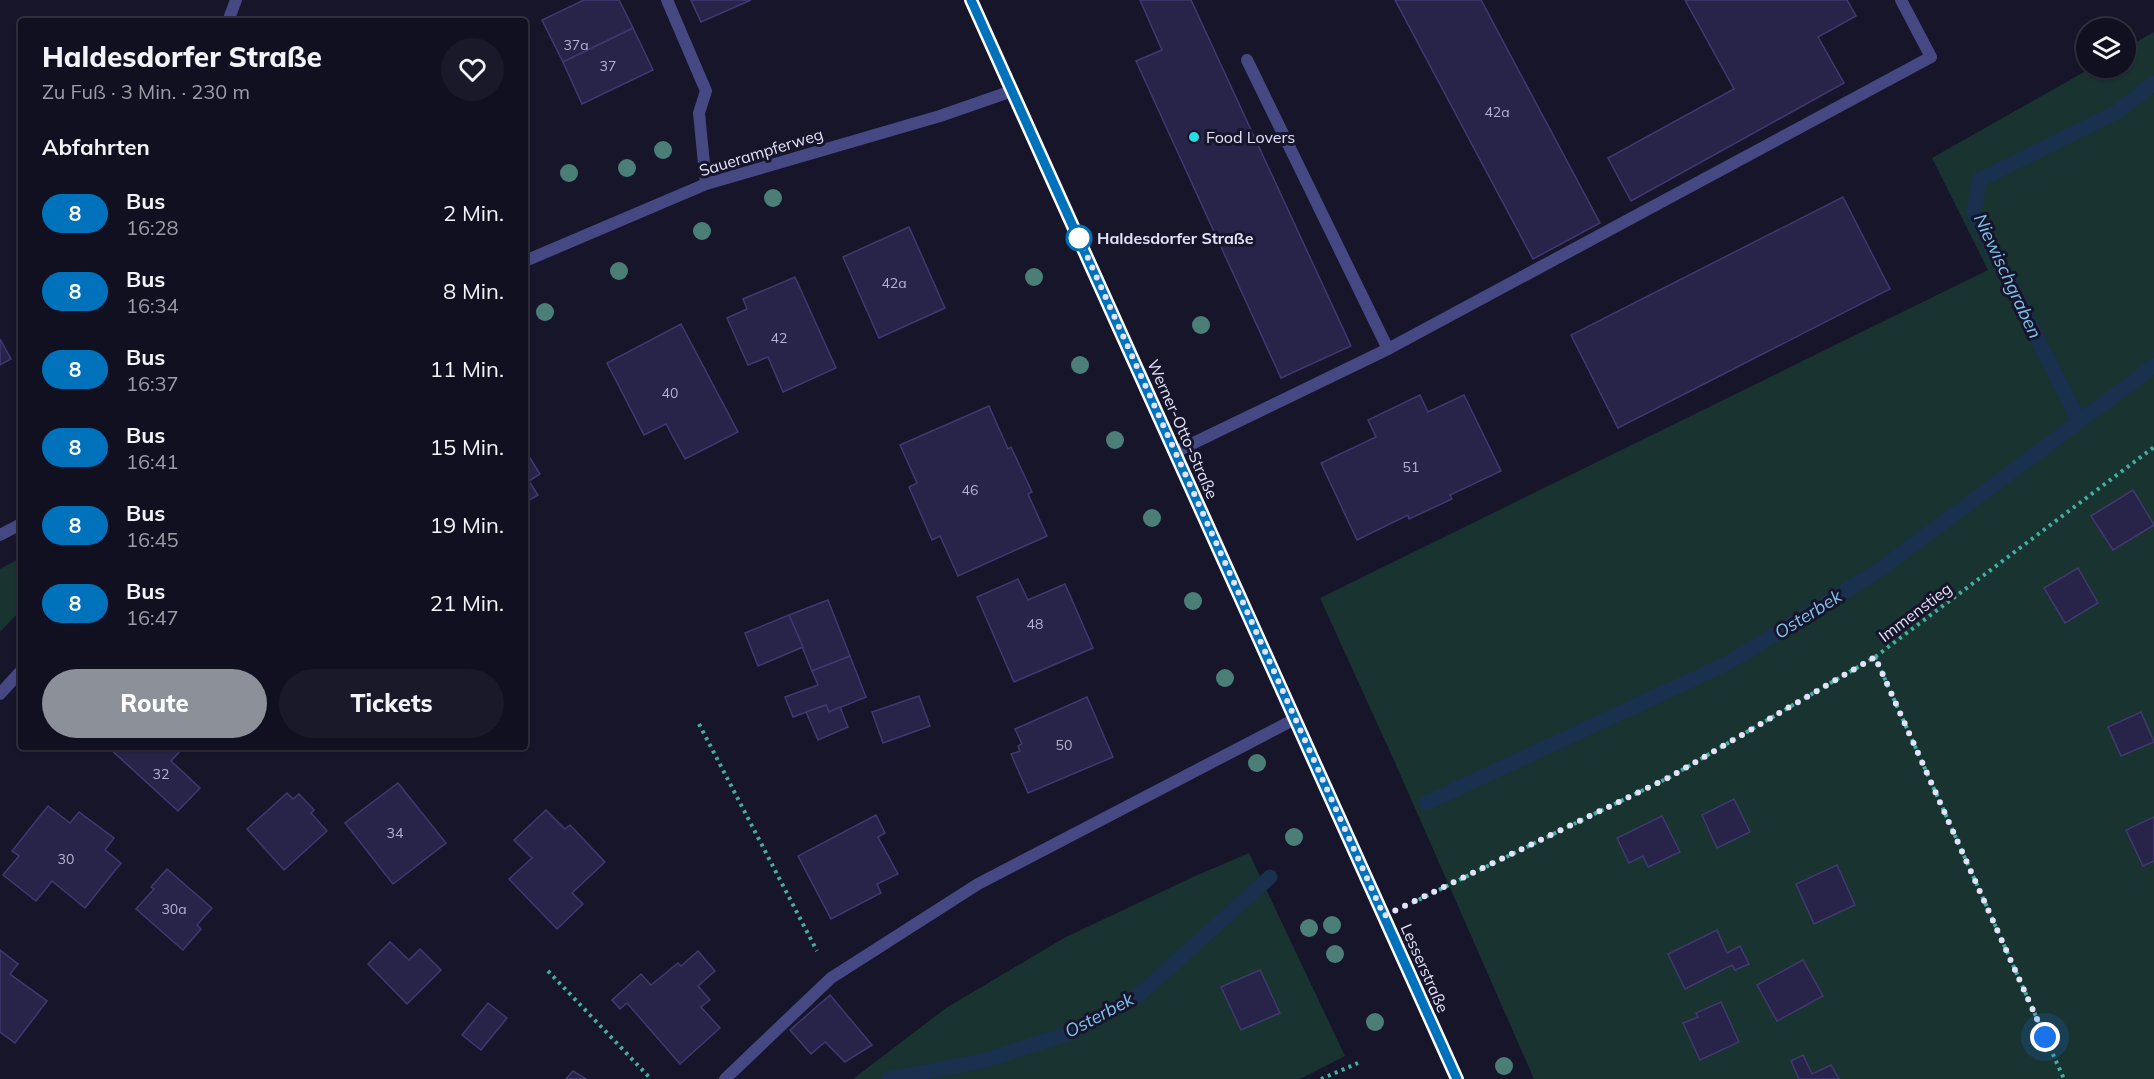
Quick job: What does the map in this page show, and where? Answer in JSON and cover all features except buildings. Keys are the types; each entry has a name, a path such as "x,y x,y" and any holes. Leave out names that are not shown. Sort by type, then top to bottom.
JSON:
{"main road":[{"name":"Werner-Otto-Straße","path":"971,0 1364,871"},
{"name":"Lesserstraße","path":"1364,871 1457,1079"}],"street":[{"path":"230,18 236,0"},
{"path":"667,0 706,91 699,113 706,184"},
{"path":"1175,452 1388,349 1930,57 1901,0"},
{"path":"1247,60 1388,349"},
{"name":"Sauerampferweg","path":"528,260 706,184 940,116 1012,91"},
{"path":"0,535 18,526"},
{"path":"0,694 18,674"},
{"path":"725,1079 831,978 978,884 1295,719"}],"path":[{"name":"Immenstieg","path":"1384,916 1670,777 1875,657 2154,447"},
{"path":"1875,657 2064,1079"},
{"path":"699,724 831,978"},
{"path":"548,971 651,1079"},
{"path":"1322,1079 1358,1063"}],"green space":[{"path":"2154,32 2154,1079 1534,1079 1320,598 1988,270 1932,158 2076,76 2136,78 2136,42"},
{"path":"18,560 18,613 0,632 0,569"},
{"path":"1249,853 1345,1056 1300,1079 853,1079 946,1008 1064,938"}],"waterway":[{"name":"Niewischgraben","path":"2079,421 1974,213 1979,180 2117,112 2154,83"},
{"name":"Osterbek","path":"1426,803 1728,663 1878,571 2154,366"},
{"name":"Osterbek","path":"888,1079 983,1061 1073,1032 1139,995 1270,877"}],"bus line":[{"name":"8","path":"971,0 1457,1079"}],"place":[{"name":"Food Lovers","path":"1194,137"},
{"name":"Haldesdorfer Straße","path":"1079,238"}],"route":[{"path":"1079,238 1384,916 1670,777 1875,657 2045,1037"}]}
